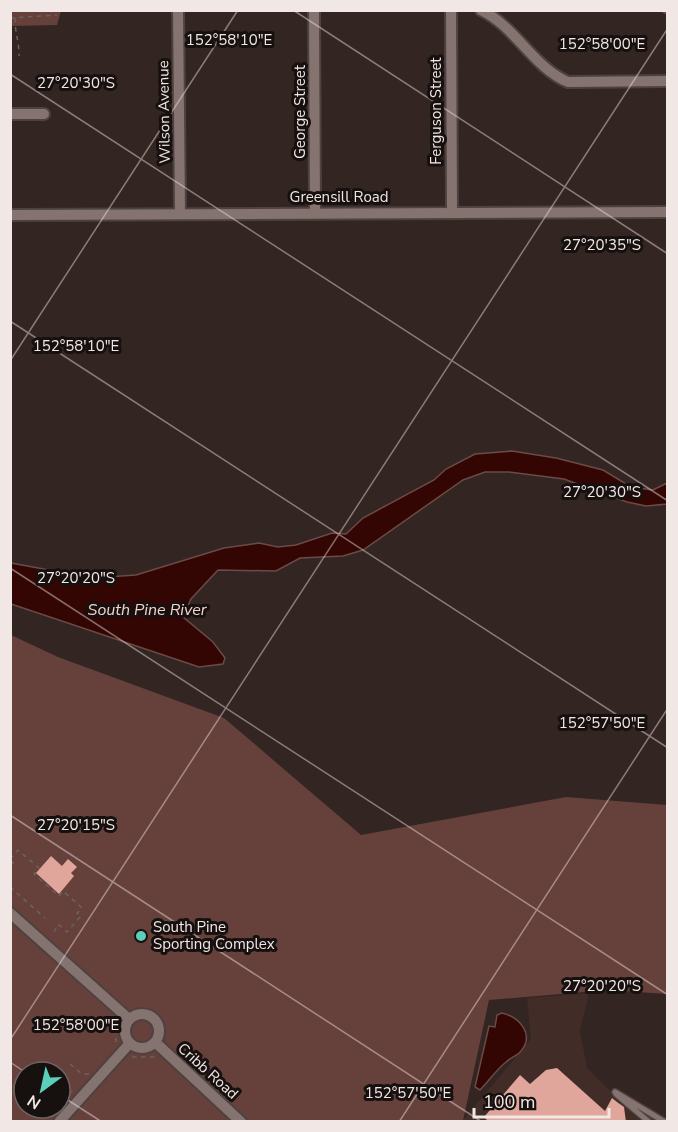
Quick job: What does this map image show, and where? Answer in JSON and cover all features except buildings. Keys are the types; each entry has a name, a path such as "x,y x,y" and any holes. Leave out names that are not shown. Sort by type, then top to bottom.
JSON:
{"street":[{"name":"Wilson Avenue","path":"178,10 180,212"},
{"name":"George Street","path":"314,10 315,212"},
{"name":"Ferguson Street","path":"451,10 452,212"},
{"path":"481,10 504,25 553,75 568,82 668,81"},
{"path":"10,114 44,114"},
{"name":"Greensill Road","path":"10,215 180,212 668,212"},
{"path":"10,913 129,1019"},
{"path":"140,1013 156,1020 159,1032 155,1042 145,1048 130,1043 124,1029 129,1019 140,1013"},
{"name":"Cribb Road","path":"155,1042 241,1122"},
{"path":"59,1122 130,1043"}],"lane":[{"path":"650,1122 615,1092 665,1122"}],"path":[{"path":"10,18 57,15"},
{"path":"15,17 15,36 19,42 19,56"},
{"path":"17,865 10,860 18,850 39,868 34,874 59,896 63,891 82,908 77,913 81,916 67,932 58,924 54,929 52,936 55,942"},
{"path":"10,887 45,918"},
{"path":"113,1016 116,1043 113,1050"},
{"path":"126,1060 131,1057 159,1057"},
{"path":"72,1066 82,1074 92,1073"}],"shaded area":[{"path":"10,11 61,11 57,25 11,26"},
{"path":"11,635 58,657 224,718 361,835 566,797 667,805 667,994 608,990 489,1000 463,1121 11,1121"},
{"path":"589,993 580,1031 587,1068 641,1121 462,1121 531,1039 527,998"}],"water":[{"name":"South Pine River","path":"512,451 556,458 603,470 631,487 653,490 667,483 667,504 646,506 627,502 564,479 509,472 485,472 463,480 363,550 343,556 300,558 276,571 218,570 191,599 183,617 213,642 225,658 223,664 199,667 11,604 11,563 92,578 136,575 224,548 259,543 278,547 296,545 332,533 346,534 363,518 434,480 446,469 475,454"},
{"path":"502,1013 514,1018 523,1027 526,1033 525,1045 519,1053 502,1065 480,1090 475,1087 489,1026 495,1027 497,1015"}],"waterway":[{"path":"661,10 668,14"}],"place":[{"name":"South Pine Sporting Complex","path":"141,936"}]}
